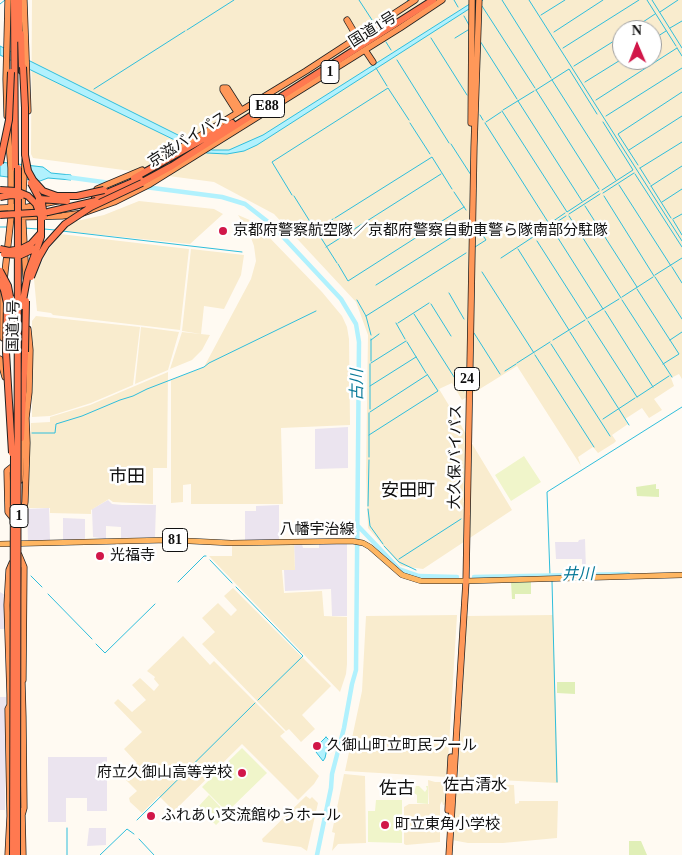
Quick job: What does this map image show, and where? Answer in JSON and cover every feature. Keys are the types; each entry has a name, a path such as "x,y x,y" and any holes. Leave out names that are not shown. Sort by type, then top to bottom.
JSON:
{"highway":[{"name":"国道1号","path":"7,0 6,99 17,186 16,240 2,276 2,341 9,390 12,431 11,855"},
{"path":"0,163 10,120 14,0"},
{"path":"11,855 14,475 14,0"},
{"path":"0,251 13,251 28,246 40,234 44,218 42,202 26,173 23,162 20,0"},
{"path":"20,0 20,855"},
{"path":"17,186 26,142 28,106 24,0"},
{"name":"国道1号","path":"16,213 124,179 152,165 240,113 415,0"},
{"name":"京滋バイパス","path":"16,213 71,204 118,189 155,171 240,113 426,0"},
{"name":"京滋バイパス","path":"16,213 48,212 84,204 108,197 142,182 196,151 433,0"},
{"name":"国道1号","path":"0,208 16,213 76,215 114,202 163,177 442,0"},
{"name":"大久保バイパス","path":"472,177 471,9 474,1"},
{"name":"大久保バイパス","path":"448,855 464,581 472,177 478,38 474,1"},
{"path":"348,20 357,37"},
{"path":"365,50 373,62"},
{"path":"22,66 25,108 25,155 28,171 33,180 43,191 58,196 77,196 104,190"},
{"path":"0,154 6,125 11,72"},
{"path":"0,197 16,195 61,201 73,200 104,190 155,167 240,113"},
{"path":"0,251 16,256 29,253 63,222 142,182"},
{"name":"国道1号","path":"17,186 16,213 27,283 27,325 30,350 24,512 19,519 19,544"},
{"path":"0,190 16,191 28,196 38,207 42,221 41,237 28,274 23,297 22,400"},
{"path":"19,505 25,305 33,270 42,251 55,234 91,207"},
{"name":"E88","path":"0,215 16,213"},
{"path":"2,276 8,286 11,300 9,408 14,475"},
{"path":"0,359 4,372 7,423 12,431"},
{"name":"1","path":"19,544 19,555 24,568 21,614"},
{"path":"11,713 8,601 9,570 12,563"},
{"path":"8,601 12,619"},
{"path":"21,614 19,674 24,808 22,815"},
{"path":"21,614 24,678 22,682"},
{"path":"9,680 12,671"},
{"path":"19,674 21,675 22,682 19,799 21,844"},
{"path":"10,705 8,709 11,847"},
{"path":"19,799 22,815 20,855"},
{"path":"10,836 8,839 11,855"}],"main road":[{"name":"八幡宇治線","path":"0,544 169,540 231,543 349,541 364,543 402,575 421,580 464,581 682,575"}],"shaded area":[{"path":"32,0 682,0 682,379 679,374 671,378 674,386 654,399 662,410 649,418 642,408 625,419 628,424 612,435 616,441 598,453 593,447 578,457 581,466 517,366 462,400 452,383 439,389 512,510 423,569 401,566 368,528 366,472 368,335 356,302 274,214 214,182 33,158 31,154"},
{"path":"139,201 214,209 223,214 190,244 64,231 64,228 72,222 104,215"},
{"path":"238,215 252,221 265,233 322,292 342,316 347,327 349,339 350,425 281,428 283,504 191,504 191,484 183,485 183,502 171,503 171,380 204,367 251,279 256,261 254,246 249,232"},
{"path":"60,234 189,249 180,330 53,315 37,311 34,279 45,255"},
{"path":"191,249 244,255 241,275 224,309 204,306 201,334 182,331"},
{"path":"36,316 140,327 133,385 91,403 50,416 32,417 32,321"},
{"path":"141,327 179,332 168,370 135,384"},
{"path":"182,332 210,335 202,350 192,360 170,369"},
{"path":"168,372 167,468 153,468 153,504 113,502 109,499 91,510 91,514 50,513 50,508 27,508 31,423 50,422 50,417 90,405"},
{"path":"348,427 348,468 315,469 315,429"},
{"path":"108,500 112,504 156,505 155,537 121,538 121,527 106,526 106,539 93,537 92,509"},
{"path":"279,505 279,540 245,541 245,511 256,511 256,506"},
{"path":"49,508 50,540 28,541 27,509"},
{"path":"63,518 85,519 85,539 63,540"},
{"path":"585,539 586,570 582,570 582,559 556,559 555,542 578,542"},
{"path":"347,543 347,616 332,616 331,589 285,591 284,570 295,570 294,544 302,544 303,548 319,548 319,544"},
{"path":"294,544 295,570 282,570 284,593 322,591 324,616 347,617 347,664 340,692 209,556 232,556 232,546"},
{"path":"233,588 331,686 302,715 315,729 301,742 289,729 286,731 202,644 215,632 202,618 218,603 231,616 237,610 224,596"},
{"path":"0,592 5,595 5,629 0,629"},
{"path":"457,615 447,777 345,771 362,691 366,616"},
{"path":"553,615 558,783 458,778 467,616"},
{"path":"183,636 210,665 214,661 285,732 280,736 319,776 314,784 298,800 242,744 174,811 159,796 142,813 130,802 129,798 137,791 125,779 125,776 137,763 124,749 142,732 114,703 118,699 132,712 146,700 132,685 140,678 154,691 159,685 154,679 155,677 147,671"},
{"path":"0,697 6,697 5,810 0,810"},
{"path":"48,757 107,757 107,811 87,811 87,798 66,798 66,822 48,822"},
{"path":"344,774 365,776 366,843 338,844 332,851 335,833 332,832"},
{"path":"428,780 447,782 446,804 443,805 442,801 440,805 440,842 406,845 404,844 404,807 409,804 429,804"},
{"path":"457,783 514,785 515,804 519,803 519,801 558,801 557,838 503,843 468,843 452,840"},
{"path":"306,796 310,799 312,797 318,803 307,851 301,847 263,842 262,839"},
{"path":"89,828 106,828 106,845 87,846"}],"green space":[{"path":"524,456 541,482 511,501 495,475"},
{"path":"656,484 656,489 659,489 659,497 637,496 636,487"},
{"path":"531,581 531,594 515,594 515,599 512,599 511,582"},
{"path":"557,682 575,682 575,694 557,693"},
{"path":"242,748 267,773 227,812 202,787"},
{"path":"416,786 419,786 425,792 426,786 428,786 428,804 417,803 417,795 414,793"},
{"path":"209,795 227,814 216,825 198,807"},
{"path":"376,800 402,800 402,843 368,842 368,811 375,811"},
{"path":"629,841 641,841 647,855 629,855"}],"water":[{"path":"476,0 483,0 257,145 244,151 227,154 207,153 189,147 0,55 0,46 186,139 212,150 229,150 263,135"},
{"path":"0,162 43,167 51,173 71,175 71,180 48,178 40,181 0,176"},
{"path":"326,737 329,740 323,761 316,752"}],"waterway":[{"path":"0,4 5,0"},
{"path":"187,30 234,0"},
{"path":"359,0 374,23"},
{"path":"454,0 458,7"},
{"path":"502,0 551,78"},
{"path":"529,0 682,241"},
{"path":"541,15 565,0"},
{"path":"554,32 603,0"},
{"path":"563,48 639,0"},
{"path":"647,0 676,46"},
{"path":"652,0 682,48"},
{"path":"660,12 678,0"},
{"path":"482,6 535,88"},
{"path":"646,20 655,14"},
{"path":"464,16 469,25"},
{"path":"670,28 682,21"},
{"path":"455,38 468,30"},
{"path":"94,89 185,31"},
{"path":"662,34 666,31"},
{"path":"431,38 467,95"},
{"path":"480,41 517,99"},
{"path":"386,42 391,50"},
{"path":"574,66 612,42"},
{"path":"677,48 682,56"},
{"path":"596,100 677,48"},
{"path":"397,60 449,143"},
{"path":"585,82 612,65"},
{"path":"376,68 387,86"},
{"path":"606,116 682,68"},
{"path":"536,90 569,69 597,114"},
{"path":"552,80 616,180"},
{"path":"292,195 272,162 388,88 409,120"},
{"path":"536,90 599,189"},
{"path":"503,110 534,91"},
{"path":"638,165 618,134 682,92"},
{"path":"518,101 582,201"},
{"path":"502,111 567,212 599,191"},
{"path":"486,122 501,112"},
{"path":"480,115 483,120"},
{"path":"629,150 682,116"},
{"path":"602,190 633,170 603,122"},
{"path":"410,123 430,154"},
{"path":"485,123 548,222"},
{"path":"640,168 682,142"},
{"path":"451,144 471,175"},
{"path":"335,218 432,157 452,189"},
{"path":"651,186 682,166"},
{"path":"640,168 650,184"},
{"path":"603,193 634,173"},
{"path":"326,247 441,174"},
{"path":"635,174 682,247"},
{"name":"古川","path":"66,177 125,185"},
{"path":"619,185 671,266"},
{"path":"651,186 671,218"},
{"name":"古川","path":"145,187 222,197 245,204 272,225 341,299 356,324 359,342 356,670 332,774 331,788 317,855"},
{"path":"662,202 682,189"},
{"path":"454,192 466,210"},
{"path":"569,214 600,194"},
{"path":"294,196 314,228"},
{"path":"604,196 654,276"},
{"path":"585,206 637,287"},
{"path":"338,264 348,281 464,207"},
{"path":"549,224 565,213"},
{"path":"673,219 682,214"},
{"path":"535,236 566,216"},
{"path":"569,216 621,298"},
{"path":"317,230 333,219"},
{"path":"673,220 682,235"},
{"path":"475,247 486,240 476,225"},
{"path":"0,227 8,227"},
{"path":"551,227 603,309"},
{"path":"24,228 38,229"},
{"path":"44,229 55,230"},
{"path":"316,230 337,263"},
{"path":"376,285 463,230"},
{"path":"62,231 242,252"},
{"path":"501,258 533,237"},
{"path":"537,241 587,319"},
{"path":"518,249 569,330"},
{"path":"366,316 466,253"},
{"path":"655,275 682,258"},
{"path":"672,267 682,283"},
{"path":"482,272 534,353"},
{"path":"622,297 653,277"},
{"path":"655,277 682,319"},
{"path":"637,289 679,354 663,364"},
{"path":"449,293 464,319"},
{"path":"588,318 619,299"},
{"path":"357,300 366,316 371,335"},
{"path":"622,300 672,377"},
{"path":"398,323 429,303"},
{"path":"431,304 451,336"},
{"path":"32,433 55,433 56,424 82,416 204,367 316,311"},
{"path":"605,311 653,387"},
{"path":"414,314 463,391"},
{"path":"553,340 585,320"},
{"path":"588,321 637,397"},
{"path":"396,323 405,339"},
{"path":"570,332 629,425"},
{"path":"670,340 682,332"},
{"path":"474,333 500,374"},
{"path":"371,340 379,334"},
{"path":"371,339 371,361"},
{"path":"371,363 406,341"},
{"path":"407,342 426,373"},
{"path":"517,363 550,342"},
{"path":"551,344 610,436"},
{"path":"535,355 594,447"},
{"path":"370,386 416,357"},
{"path":"370,364 370,409"},
{"path":"505,371 516,364"},
{"path":"369,435 438,391 427,374"},
{"path":"370,412 427,375"},
{"path":"637,397 669,376"},
{"path":"603,419 635,398"},
{"path":"550,576 547,492 682,407"},
{"path":"369,413 369,457"},
{"path":"368,506 369,460"},
{"path":"368,509 370,526 383,544"},
{"path":"399,559 461,519"},
{"name":"井川","path":"358,526 399,569 419,576 457,577"},
{"path":"384,546 399,562 416,570"},
{"path":"178,582 206,556"},
{"path":"210,560 232,583"},
{"name":"井川","path":"474,577 628,574"},
{"path":"31,576 42,587"},
{"path":"552,581 557,782"},
{"path":"236,587 303,656 258,700"},
{"path":"48,594 92,639"},
{"path":"96,644 105,653 155,604"},
{"path":"137,820 255,703"},
{"path":"67,828 67,855"},
{"path":"100,855 127,829 134,834"},
{"path":"139,839 154,855"}],"place":[{"name":"京都府警察航空隊／京都府警察自動車警ら隊南部分駐隊","path":"223,231"},
{"name":"光福寺","path":"100,556"},
{"name":"久御山町立町民プール","path":"317,746"},
{"name":"府立久御山高等学校","path":"242,773"},
{"name":"ふれあい交流館ゆうホール","path":"151,816"},
{"name":"町立東角小学校","path":"385,825"}],"district":[{"name":"市田","path":"127,477"},
{"name":"安田町","path":"408,491"},
{"name":"佐古清水","path":"475,786"},
{"name":"佐古","path":"397,789"}]}
